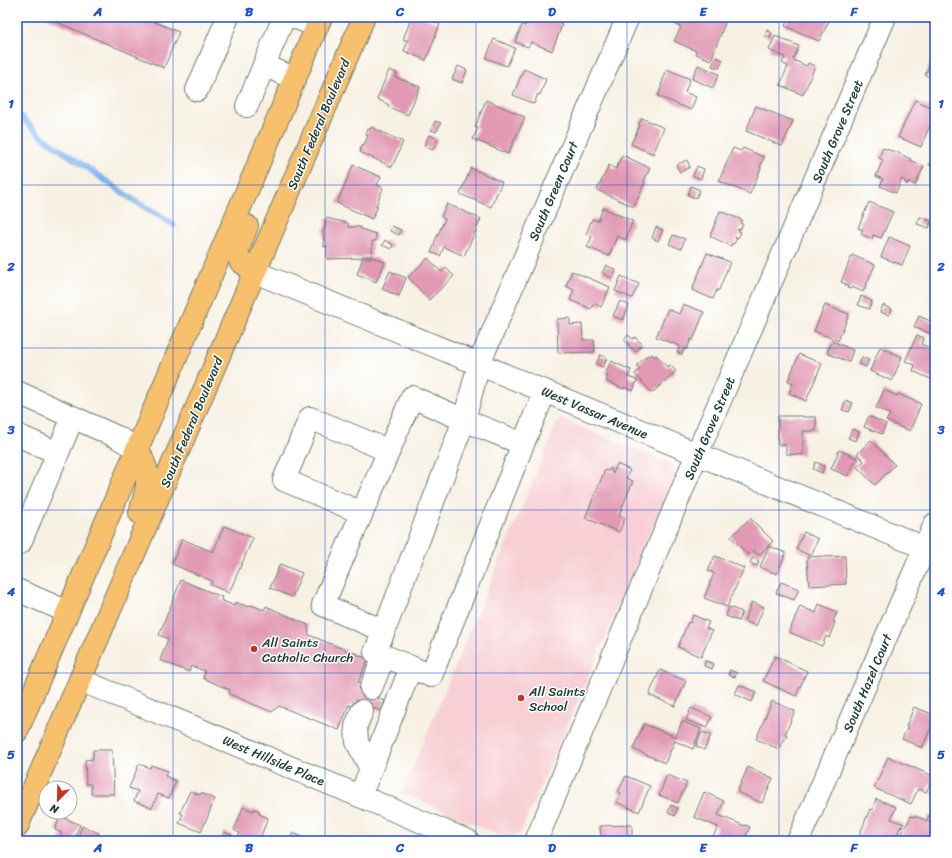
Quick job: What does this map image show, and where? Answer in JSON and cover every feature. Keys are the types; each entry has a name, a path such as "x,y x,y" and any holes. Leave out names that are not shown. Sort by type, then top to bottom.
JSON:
{"main road":[{"name":"South Federal Boulevard","path":"17,827 364,17"},
{"path":"18,724 68,612 319,21"},
{"path":"255,272 240,261 237,252 280,136 294,81"},
{"path":"118,591 147,487 147,471 140,453 137,450"}],"street":[{"path":"197,90 228,17"},
{"path":"247,106 284,17"},
{"path":"294,17 319,21"},
{"name":"South Green Court","path":"384,656 375,652 464,420 479,364 628,17"},
{"name":"South Grove Street","path":"536,841 697,454 885,17"},
{"path":"264,66 294,81"},
{"name":"West Vassar Avenue","path":"255,272 930,550"},
{"path":"371,688 384,656 431,676 545,391"},
{"path":"17,392 117,437 137,450"},
{"path":"384,631 323,605 412,398 523,444"},
{"path":"20,543 72,417"},
{"path":"362,513 284,480 310,418 389,451"},
{"path":"17,435 58,453"},
{"name":"South Hazel Court","path":"798,841 930,550 935,524"},
{"path":"17,590 68,612"},
{"path":"360,796 411,667"},
{"name":"West Hillside Place","path":"80,680 468,841"},
{"path":"362,711 356,726 357,742 371,770"}],"shaded area":[{"path":"559,418 671,464 675,476 520,834 509,839 402,793"}],"building":[{"path":"45,17 143,17 179,32 164,68"},
{"path":"412,17 423,17 440,24 426,60 404,51 408,41 403,39"},
{"path":"529,17 563,17 560,24 562,25 552,51 531,42 528,47 515,42 522,25 525,26"},
{"path":"679,17 727,18 711,60 696,54 696,51 674,41 681,27 676,25"},
{"path":"789,17 831,17 819,41 785,26"},
{"path":"767,30 772,33 770,38 765,36"},
{"path":"775,36 799,46 793,60 807,66 808,63 815,66 803,95 780,85 788,66 782,63 785,57 769,50"},
{"path":"494,39 515,48 507,66 486,58"},
{"path":"935,51 935,79 925,75"},
{"path":"716,57 723,60 719,68 712,66"},
{"path":"698,65 719,74 713,88 692,79"},
{"path":"458,66 467,70 462,83 452,79"},
{"path":"524,69 546,79 540,95 538,94 534,104 513,95"},
{"path":"667,69 690,79 685,92 696,97 691,110 658,96"},
{"path":"389,70 397,73 395,77 420,87 408,115 388,107 389,105 377,99"},
{"path":"486,100 525,117 508,154 473,139 478,128 475,127"},
{"path":"915,100 935,109 935,113 921,147 898,137"},
{"path":"756,106 793,121 782,146 746,131"},
{"path":"642,118 664,128 653,154 631,144"},
{"path":"435,121 441,123 436,132 431,130"},
{"path":"371,127 403,142 392,167 360,152 362,144 364,145 368,136 366,135 368,129 370,130"},
{"path":"429,135 438,139 433,150 424,146"},
{"path":"733,148 741,151 743,148 764,157 750,194 719,181"},
{"path":"883,148 898,152 911,159 910,160 924,166 915,185 908,182 908,184 905,183 902,179 896,193 880,186 883,179 876,176 883,160 879,158"},
{"path":"622,155 650,168 634,207 597,190 609,165 616,169"},
{"path":"931,159 935,160 935,167 929,165"},
{"path":"687,160 690,167 680,172 676,165"},
{"path":"353,165 381,177 377,185 383,188 376,206 378,206 372,219 337,203"},
{"path":"697,166 704,169 701,179 693,176"},
{"path":"471,168 502,182 491,207 460,194"},
{"path":"691,186 700,190 696,198 688,195"},
{"path":"869,202 893,212 881,238 873,235 872,239 861,234 863,230 858,228"},
{"path":"447,204 481,219 464,256 444,247 440,256 431,252 445,219 441,217"},
{"path":"603,208 633,221 625,240 617,236 609,256 587,247 592,237 586,234 592,219 598,221"},
{"path":"720,211 742,220 740,223 743,224 740,230 738,229 738,231 741,232 738,238 735,237 737,238 731,246 710,236"},
{"path":"920,217 931,221 929,228 917,224"},
{"path":"326,218 348,223 348,227 361,227 361,229 376,234 376,241 372,241 372,256 362,256 362,258 327,259 327,246 324,247 323,229 325,228"},
{"path":"392,226 401,230 399,235 390,231"},
{"path":"656,227 663,230 658,241 652,238"},
{"path":"673,235 685,239 681,249 669,244"},
{"path":"889,237 910,246 902,265 881,257"},
{"path":"385,240 393,245 391,249 382,245"},
{"path":"707,253 730,262 719,290 717,290 713,299 692,290"},
{"path":"852,255 875,265 863,292 852,287 850,289 847,288 848,286 845,285 846,284 841,282"},
{"path":"363,258 375,258 385,262 376,282 357,274"},
{"path":"428,258 441,272 446,268 454,276 429,300 408,277"},
{"path":"606,265 616,270 612,278 602,273"},
{"path":"390,271 406,278 399,296 382,289"},
{"path":"572,271 610,287 601,307 594,303 591,309 570,300 574,290 566,286"},
{"path":"621,276 639,284 632,298 615,291"},
{"path":"861,296 872,301 869,309 858,305"},
{"path":"620,301 629,305 623,320 613,316"},
{"path":"683,304 704,312 693,340 691,339 687,349 685,348 682,354 677,352 680,346 656,337 668,309 679,314"},
{"path":"825,305 849,314 838,341 814,331"},
{"path":"883,305 892,309 889,315 880,312"},
{"path":"919,316 935,323 934,335 914,327"},
{"path":"570,318 570,325 582,324 583,340 594,340 595,352 558,353 557,319"},
{"path":"628,335 633,339 635,337 642,344 636,352 624,340"},
{"path":"917,335 924,338 921,344 935,350 935,381 913,371 915,365 905,361"},
{"path":"832,341 853,350 849,362 827,353"},
{"path":"880,347 902,357 892,381 870,371"},
{"path":"652,354 654,357 656,355 667,367 670,365 676,371 652,393 635,374 640,369 637,365 648,355 649,356"},
{"path":"799,354 822,364 806,401 789,393 793,383 788,381"},
{"path":"600,355 607,358 603,367 596,364"},
{"path":"862,357 869,360 866,367 859,364"},
{"path":"611,361 631,370 628,377 637,380 633,391 624,387 624,389 606,381 608,375 605,374"},
{"path":"884,390 897,396 898,394 921,404 910,431 886,421 890,414 876,408"},
{"path":"846,400 853,403 849,412 842,410"},
{"path":"778,416 816,417 816,431 803,431 803,455 786,454 786,445 778,445"},
{"path":"869,416 886,424 882,434 864,427"},
{"path":"852,429 859,432 856,441 848,438"},
{"path":"871,440 895,465 875,485 857,467 864,461 857,454"},
{"path":"839,450 857,458 848,476 831,469"},
{"path":"816,462 824,466 822,473 813,469"},
{"path":"617,464 630,470 626,478 633,481 619,515 625,518 619,532 585,518 605,470 609,471 610,468 612,469 611,472 613,473"},
{"path":"750,518 773,541 759,555 753,550 748,555 731,537"},
{"path":"224,526 253,538 229,593 211,585 212,581 172,564 182,539 213,552"},
{"path":"804,532 818,539 811,556 796,549"},
{"path":"769,546 786,553 777,574 760,567"},
{"path":"715,556 744,568 727,607 704,598 714,573 708,571"},
{"path":"845,556 846,584 809,586 807,557"},
{"path":"752,558 759,561 757,566 750,563"},
{"path":"280,564 302,573 292,597 270,588"},
{"name":"All Saints Catholic Church","path":"181,580 222,597 221,600 234,606 235,602 249,607 251,605 264,610 266,606 308,625 309,635 368,659 358,683 381,693 378,699 385,701 381,711 370,707 368,713 349,705 339,730 279,706 272,712 229,694 230,690 203,678 205,671 191,666 189,672 160,660 168,639 159,635"},
{"path":"781,582 799,589 794,600 776,593"},
{"path":"752,602 764,607 756,626 744,621"},
{"path":"819,604 837,612 829,638 826,636 822,646 789,632 800,606 816,613"},
{"path":"729,607 742,612 739,621 726,616"},
{"path":"693,615 709,622 706,628 712,631 701,657 678,647 688,622 690,623"},
{"path":"775,656 807,671 796,696 763,681"},
{"path":"705,661 714,664 712,669 704,666"},
{"path":"660,670 686,681 675,706 649,695"},
{"path":"730,670 737,673 735,677 728,675"},
{"path":"935,670 935,693 929,690 934,678 932,677"},
{"path":"739,685 756,692 752,702 735,694"},
{"path":"772,701 795,711 785,734 787,735 785,740 783,739 779,749 756,739"},
{"path":"914,707 935,715 922,748 902,739 908,727 906,727"},
{"path":"691,708 712,717 707,728 686,720"},
{"path":"682,721 701,729 693,749 675,741 665,763 633,749 644,724 676,737"},
{"path":"702,732 711,735 704,750 696,746"},
{"path":"93,750 112,750 114,794 91,794 91,784 86,784 85,760 93,759"},
{"path":"888,757 931,775 935,765 935,795 931,793 934,785 930,784 926,792 918,789 911,804 874,788"},
{"path":"139,764 150,768 151,765 168,771 165,776 176,781 169,798 158,794 152,808 134,801 138,791 129,788"},
{"path":"748,767 773,778 762,803 737,792"},
{"path":"667,775 687,783 678,803 659,795"},
{"path":"626,776 650,786 639,812 616,802 621,793 618,792"},
{"path":"190,791 200,795 201,793 215,799 201,832 179,823 183,814 180,813"},
{"path":"704,792 724,801 718,815 750,827 744,841 711,841 718,827 694,817"},
{"path":"876,799 896,807 891,819 904,824 902,827 901,826 894,841 857,841 870,809 872,810"},
{"path":"671,805 678,808 675,816 668,813"},
{"path":"243,807 253,811 254,809 260,811 259,814 268,818 259,841 236,841 240,833 234,830"},
{"path":"929,815 935,818 935,823 927,820"},
{"path":"911,816 915,816 935,824 930,840 927,838 923,841 904,841 899,839"},
{"path":"59,820 69,820 80,825 73,841 64,841 59,839 62,833 55,830"},
{"path":"632,825 632,837 626,837 626,841 599,841 599,838 601,837 600,826"},
{"path":"82,826 99,833 96,841 88,841 78,837"},
{"path":"224,832 232,835 230,841 221,840"},
{"path":"293,833 312,841 289,841"}],"waterway":[{"path":"17,113 41,136 135,201 174,225"}],"place":[{"name":"All Saints Catholic Church","path":"254,649"},
{"name":"All Saints School","path":"521,698"}]}
